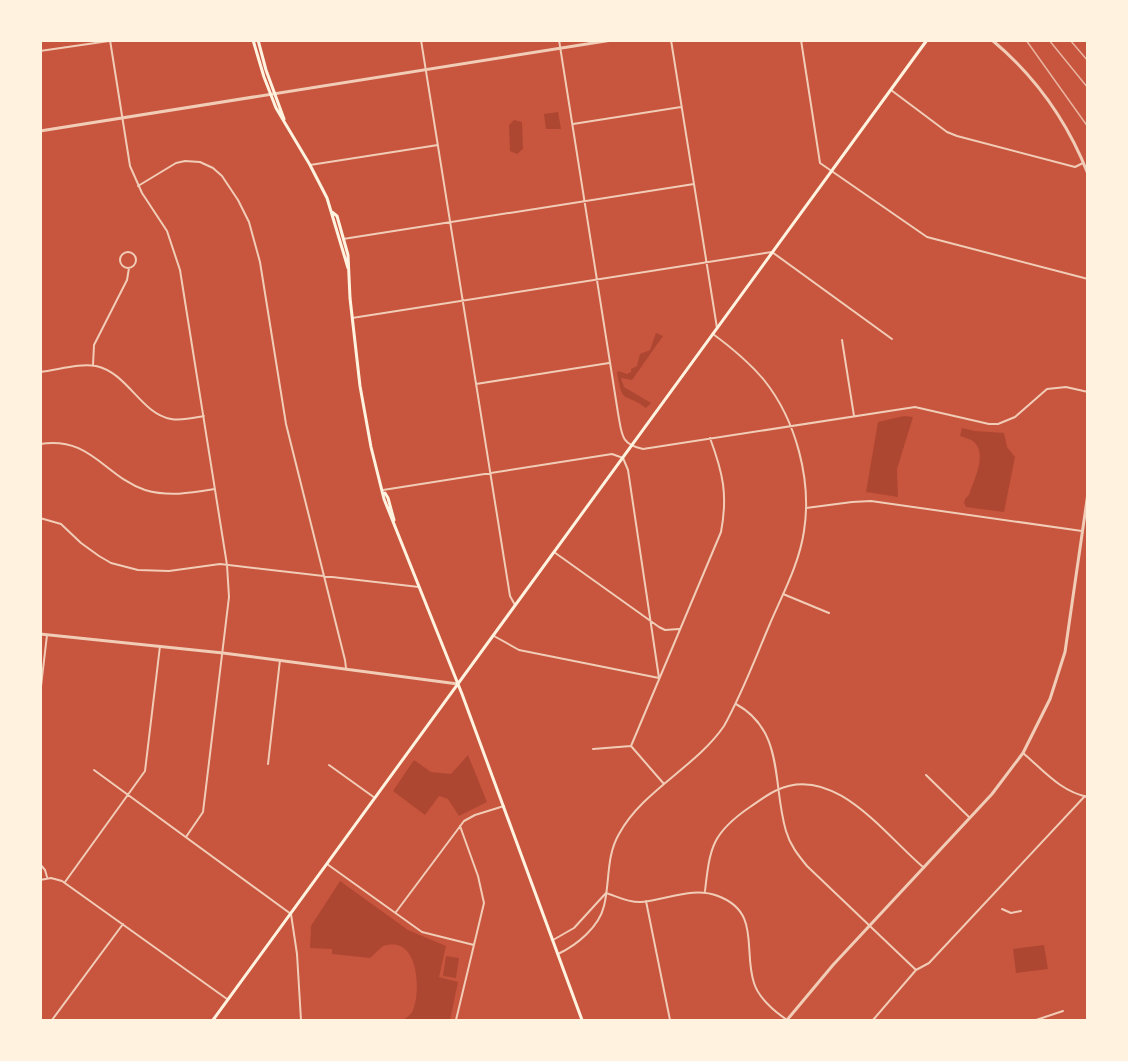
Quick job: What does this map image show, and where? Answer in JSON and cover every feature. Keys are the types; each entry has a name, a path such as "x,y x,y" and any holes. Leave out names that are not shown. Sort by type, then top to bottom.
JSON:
{"main road":[{"path":"253,40 284,120 310,165 332,212 337,216 349,263 352,318 364,410 383,490 388,496 394,522 458,684 582,1020"},
{"path":"258,40 272,94"},
{"path":"213,1020 927,40"}],"street":[{"path":"40,51 110,40 130,166 138,186 167,231 177,257 204,416 230,597 203,812 186,837"},
{"path":"422,40 510,596 515,605"},
{"path":"560,40 623,439 631,446 644,449 915,407 989,424 998,424 1015,417 1047,389 1066,387 1088,392"},
{"path":"40,131 612,40"},
{"path":"670,40 717,328"},
{"path":"801,40 820,163 927,237 1088,279"},
{"path":"992,40 1015,61 1049,101 1073,140 1088,174"},
{"path":"891,90 946,132 1075,167 1083,163"},
{"path":"573,124 681,107"},
{"path":"310,165 438,145"},
{"path":"138,186 176,163 200,162 213,168 222,177 246,214 260,262 286,424 325,576 345,660 345,669"},
{"path":"342,239 694,184"},
{"path":"93,366 94,345 127,280 129,268 134,265 134,255 128,252 121,256 120,261 124,267 129,268"},
{"path":"352,318 772,252 892,339"},
{"path":"558,954 577,942 603,911 612,852 619,834 633,814 721,731 736,704 799,552 806,508 801,464 790,426 776,397 764,381 738,353 713,334"},
{"path":"842,340 854,416"},
{"path":"476,384 610,363"},
{"path":"40,372 93,366 116,376 154,411 163,416 180,420 204,416"},
{"path":"631,746 715,549 724,517 723,476 710,438"},
{"path":"40,444 66,444 82,449 96,457 122,479 152,492 178,494 215,489"},
{"path":"383,490 612,454 622,458 628,470 659,678"},
{"path":"606,893 635,902 705,891 733,904 743,916 748,929 755,986 772,1009 787,1020 869,924 1003,782 1023,753 1041,719 1059,675 1069,632 1088,493"},
{"path":"806,508 870,501 1082,531"},
{"path":"40,518 61,524 99,556 126,568 156,572 227,565 419,587"},
{"path":"554,552 665,630 681,629"},
{"path":"783,594 829,613"},
{"path":"40,634 223,653 458,684"},
{"path":"40,695 47,635"},
{"path":"494,636 519,650 659,678"},
{"path":"65,882 129,795 146,765 160,646"},
{"path":"268,764 280,660"},
{"path":"736,704 755,717 772,749 786,831 799,856 916,970"},
{"path":"631,746 664,784"},
{"path":"593,748 631,746"},
{"path":"873,1020 916,970 929,963 1086,796 1062,787 1023,753"},
{"path":"329,765 375,798"},
{"path":"94,770 291,914 297,954 301,1020"},
{"path":"926,775 970,818"},
{"path":"705,891 712,846 723,828 734,818 779,789 811,784 839,794 923,867"},
{"path":"395,913 460,826 470,817 504,806"},
{"path":"456,1020 484,901 460,826"},
{"path":"40,864 45,870 47,879"},
{"path":"327,864 426,933 474,945"},
{"path":"40,880 56,878 65,882 227,1000"},
{"path":"553,940 574,928 606,893"},
{"path":"646,901 670,1020"},
{"path":"1002,909 1011,913 1021,911"},
{"path":"52,1020 123,924"},
{"path":"1036,1020 1063,1011"}],"shaded area":[{"path":"558,112 561,129 546,129 544,114"},
{"path":"514,120 522,122 523,149 517,154 510,151 509,125"},
{"path":"656,333 663,336 632,380 621,378 624,387 651,403 646,408 623,395 617,373 618,371 627,374 637,366 640,354 650,350"},
{"path":"904,416 913,417 897,469 898,497 866,492 878,422"},
{"path":"962,428 1004,433 1007,447 1015,457 1004,512 966,507 964,503 976,476 980,454 974,442 960,436"},
{"path":"468,755 487,802 459,816 448,799 439,796 425,815 393,791 414,760 431,772 451,774"},
{"path":"340,881 408,930 446,946 439,977 458,982 450,1020 403,1020 413,1010 417,993 414,963 404,949 395,945 383,946 370,958 332,954 332,949 310,948 311,926"},
{"path":"1044,945 1048,969 1016,973 1013,949"},
{"path":"446,956 459,958 456,978 443,976"}],"railway":[{"path":"1026,40 1088,127"},
{"path":"1049,40 1088,88"},
{"path":"1070,40 1088,61"}]}
